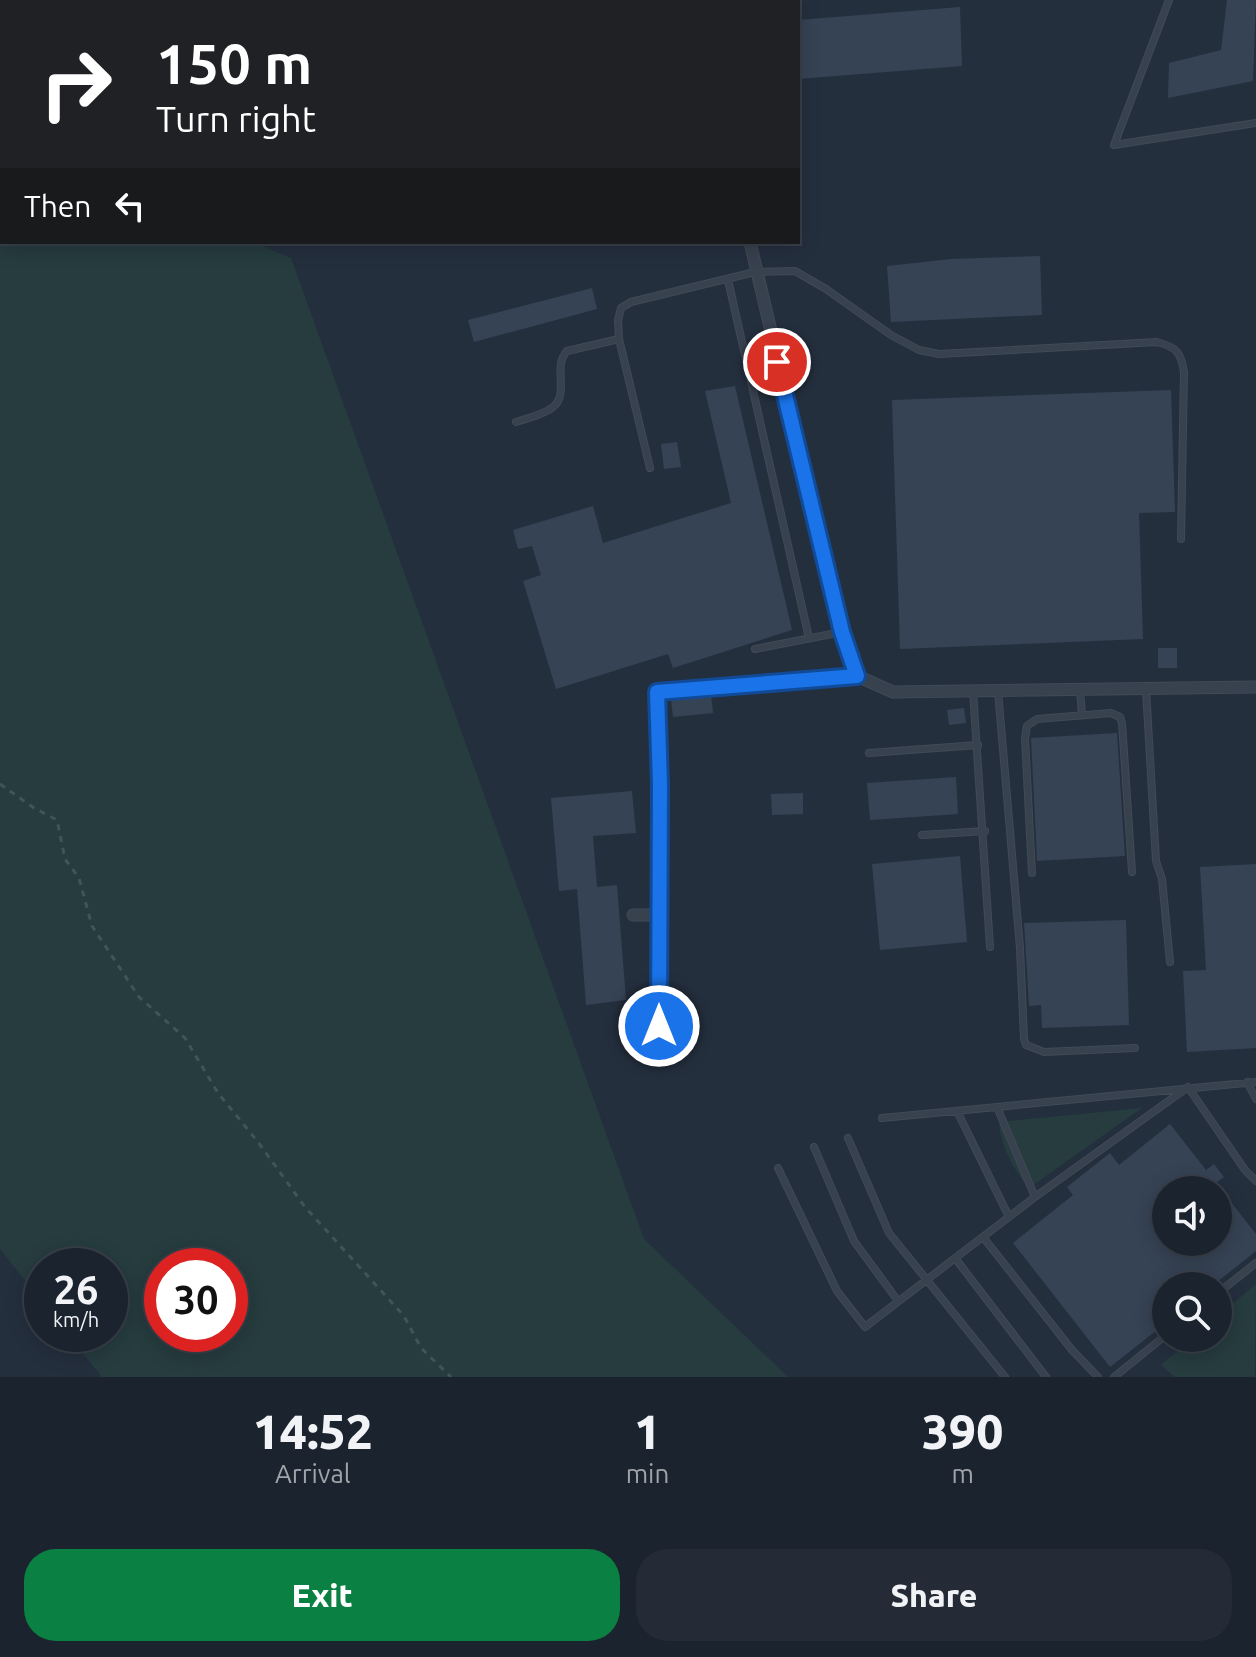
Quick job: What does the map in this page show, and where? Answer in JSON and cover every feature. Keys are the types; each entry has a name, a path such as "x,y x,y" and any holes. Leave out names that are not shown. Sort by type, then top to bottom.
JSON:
{"street":[{"path":"750,244 842,632 857,676 893,692 1256,687"},
{"path":"657,692 659,1026"},
{"path":"633,915 659,915"}],"lane":[{"path":"1169,0 1114,145 1256,123"},
{"path":"650,468 619,339 618,320 625,304 755,272 795,271 891,335 919,350 939,354 1157,342 1173,346 1182,355 1184,372 1181,539"},
{"path":"728,280 809,638"},
{"path":"516,422 552,409 557,403 561,386 559,365 567,351 619,339"},
{"path":"755,649 842,632"},
{"path":"657,692 857,676"},
{"path":"1146,689 1156,861 1162,879 1170,962"},
{"path":"1080,690 1082,715"},
{"path":"973,691 985,831 990,947"},
{"path":"998,691 1026,1045 1044,1052 1135,1048"},
{"path":"1032,873 1025,738 1027,726 1037,719 1116,714 1122,723 1132,872"},
{"path":"869,753 978,745"},
{"path":"922,835 985,831"},
{"path":"1247,1082 1256,1099"},
{"path":"882,1118 1256,1082"},
{"path":"1188,1087 1245,1170 1256,1181"},
{"path":"778,1168 837,1291 865,1327 1035,1197 1188,1087"},
{"path":"997,1107 1035,1197"},
{"path":"957,1111 1009,1217"},
{"path":"848,1138 889,1233 1005,1377"},
{"path":"814,1147 854,1241 898,1301"},
{"path":"983,1237 1072,1350 1098,1377"},
{"path":"955,1258 1046,1377"},
{"path":"1232,1282 1256,1263"},
{"path":"1114,1377 1152,1346"}],"path":[{"path":"0,784 57,820 65,859 79,878 92,926 139,997 185,1038 218,1093 305,1207 404,1316 421,1348 451,1377"}],"green space":[{"path":"0,244 258,244 291,258 644,1239 788,1377 102,1377 82,1352 128,1352 128,1248 24,1248 24,1279 0,1249"},
{"path":"1142,1108 1029,1188 1009,1157 1000,1131 999,1122"},
{"path":"1256,1284 1255,1377 1175,1377 1161,1365 1176,1352 1232,1352 1232,1304"}],"building":[{"path":"1227,0 1256,0 1253,81 1168,98 1169,63 1221,50"},
{"path":"960,7 962,66 800,79 800,20"},
{"path":"1040,256 1042,315 891,322 887,266 951,259"},
{"path":"592,288 597,309 474,342 468,320"},
{"path":"735,386 792,630 673,668 668,654 556,689 523,581 541,575 532,546 518,549 513,530 593,506 603,543 731,503 705,391"},
{"path":"1171,390 1175,512 1139,513 1143,639 900,649 892,400"},
{"path":"677,442 681,467 664,469 661,444"},
{"path":"1158,648 1177,648 1177,668 1158,668"},
{"path":"711,694 713,713 673,717 671,699"},
{"path":"964,708 966,723 949,725 947,710"},
{"path":"1117,733 1125,856 1037,861 1031,738"},
{"path":"956,777 958,814 870,820 867,783"},
{"path":"632,791 636,833 593,836 597,887 617,885 626,1000 586,1005 577,889 559,891 551,798"},
{"path":"803,793 803,814 772,815 771,794"},
{"path":"960,856 967,942 880,950 872,864"},
{"path":"1256,864 1256,1048 1187,1052 1183,971 1206,970 1200,867"},
{"path":"1126,920 1129,1025 1042,1028 1041,1005 1029,1006 1024,923"},
{"path":"1170,1124 1206,1170 1214,1164 1223,1176 1152,1176 1152,1256 1232,1256 1232,1203 1256,1234 1256,1251 1230,1272 1152,1272 1152,1334 1110,1367 1013,1243 1073,1195 1067,1187 1110,1153 1119,1165"}],"route":[{"path":"659,1026 660,784 657,692 857,676 842,632 777,362"}]}
